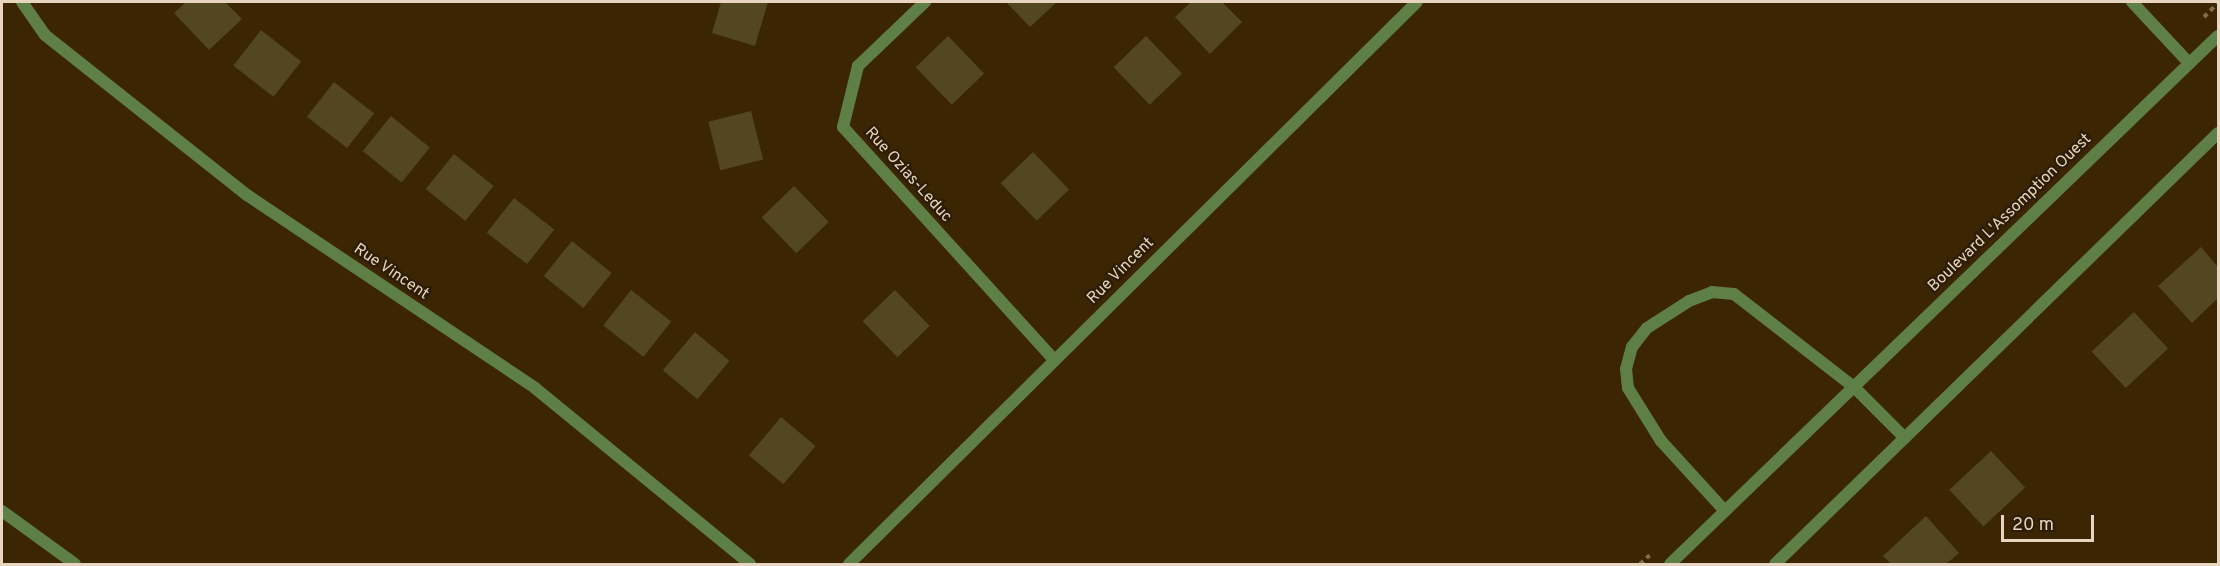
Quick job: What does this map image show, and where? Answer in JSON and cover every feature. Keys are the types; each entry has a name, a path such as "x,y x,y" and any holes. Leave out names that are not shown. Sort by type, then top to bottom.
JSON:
{"street":[{"name":"Rue Vincent","path":"22,2 45,35 247,195 535,388 750,564"},
{"name":"Rue Ozias-Leduc","path":"925,2 858,66 843,127 1054,360"},
{"name":"Rue Vincent","path":"849,564 1416,2"},
{"path":"2132,2 2189,63"},
{"name":"Boulevard L'Assomption Ouest","path":"1670,564 2218,36"},
{"path":"1774,564 2218,133"},
{"path":"1725,512 1661,441 1628,388 1626,369 1632,347 1647,328 1704,295 1734,294 1854,387 1905,438"},
{"path":"2,511 75,564"}],"building":[{"path":"186,2 225,2 242,19 209,50 174,13"},
{"path":"721,2 768,2 755,46 712,33"},
{"path":"1006,2 1057,2 1030,27"},
{"path":"1191,2 1222,2 1242,22 1210,54 1175,17"},
{"path":"261,30 301,61 273,97 233,65"},
{"path":"948,36 984,73 952,105 916,67"},
{"path":"1146,36 1182,73 1150,105 1114,67"},
{"path":"334,82 374,113 347,148 307,117"},
{"path":"751,111 763,160 720,170 708,122"},
{"path":"391,116 430,147 402,182 363,151"},
{"path":"1033,152 1069,189 1037,221 1001,183"},
{"path":"454,154 494,186 465,221 426,189"},
{"path":"794,186 829,222 796,253 762,217"},
{"path":"514,198 554,229 527,264 487,233"},
{"path":"572,241 612,273 583,308 544,276"},
{"path":"2201,247 2218,267 2218,298 2192,323 2158,286"},
{"path":"631,290 671,321 643,357 603,325"},
{"path":"895,290 930,326 897,357 863,321"},
{"path":"2134,312 2168,349 2126,388 2092,352"},
{"path":"695,332 729,361 697,399 663,370"},
{"path":"781,417 815,446 783,484 749,455"},
{"path":"1991,451 2025,488 1983,526 1949,490"},
{"path":"1926,516 1959,553 1946,564 1891,564 1883,556"}]}
